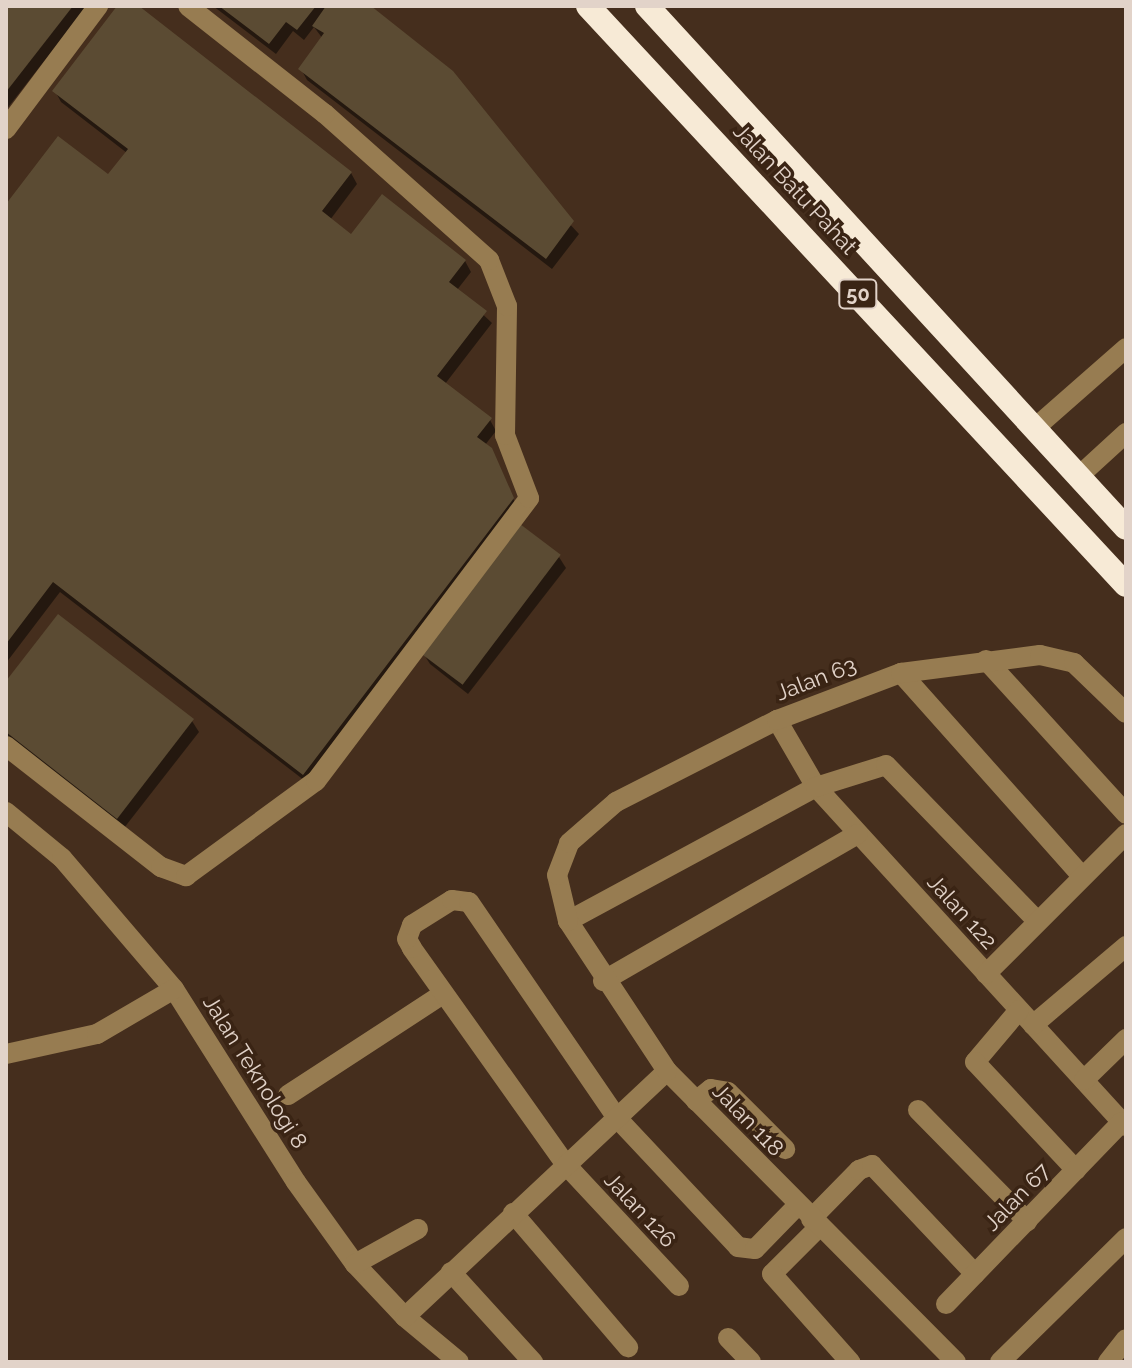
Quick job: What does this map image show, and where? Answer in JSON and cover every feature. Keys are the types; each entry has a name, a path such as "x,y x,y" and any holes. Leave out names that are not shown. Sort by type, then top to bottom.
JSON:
{"highway":[{"name":"Jalan Batu Pahat","path":"588,6 1126,585"},
{"name":"Jalan Batu Pahat","path":"647,6 1126,528"}],"street":[{"path":"6,129 98,6"},
{"path":"6,746 161,867 186,876 316,781 529,498 505,435 507,306 489,260 325,114 188,6"},
{"path":"1035,428 1126,348"},
{"path":"1079,476 1126,433"},
{"name":"Jalan 63","path":"557,875 569,843 591,820 777,720 901,673 1040,655 1074,663 1126,713"},
{"path":"986,660 1126,814"},
{"path":"901,673 1082,876"},
{"name":"Jalan 122","path":"777,720 816,787 1124,1124"},
{"path":"568,921 816,787 886,765 1037,921"},
{"name":"Jalan Teknologi 8","path":"6,812 62,858 174,989 296,1182 355,1264 405,1317 459,1362"},
{"path":"603,981 858,834"},
{"path":"986,974 1126,834"},
{"name":"Jalan 118","path":"557,875 568,921 603,981 667,1071 809,1217 933,1355 956,1362"},
{"name":"Jalan 126","path":"617,1118 464,898 452,900 412,925 407,931 412,948 566,1165 679,1286"},
{"path":"1076,1170 975,1062 1026,1017 1126,946"},
{"path":"6,1054 97,1034 174,989"},
{"path":"288,1095 443,994"},
{"path":"1084,1080 1126,1039"},
{"path":"405,1317 667,1071"},
{"path":"696,1101 711,1089 728,1092 785,1149"},
{"path":"918,1110 1027,1221"},
{"path":"617,1118 744,1251 755,1249 809,1217"},
{"name":"Jalan 67","path":"946,1304 1124,1124"},
{"path":"850,1362 774,1279 774,1268 809,1217 859,1170 872,1165 975,1274"},
{"path":"513,1213 628,1347"},
{"path":"355,1264 418,1229"},
{"path":"1000,1362 1126,1238"},
{"path":"451,1272 533,1362"},
{"path":"728,1338 751,1362"},
{"path":"1108,1362 1126,1339"}],"building":[{"path":"6,6 73,6 6,92"},
{"path":"117,6 139,6 352,172 322,211 351,234 382,194 466,260 449,282 487,311 437,376 492,418 477,437 492,448 514,498 303,775 53,582 6,644 6,204 58,136 108,174 128,149 52,91"},
{"path":"219,6 316,6 297,30 286,22 269,44"},
{"path":"326,6 371,6 453,71 574,221 546,259 298,69 324,33 312,26"},
{"path":"520,524 561,555 463,685 422,654"},
{"path":"58,614 194,719 117,819 6,732 6,681"}]}
